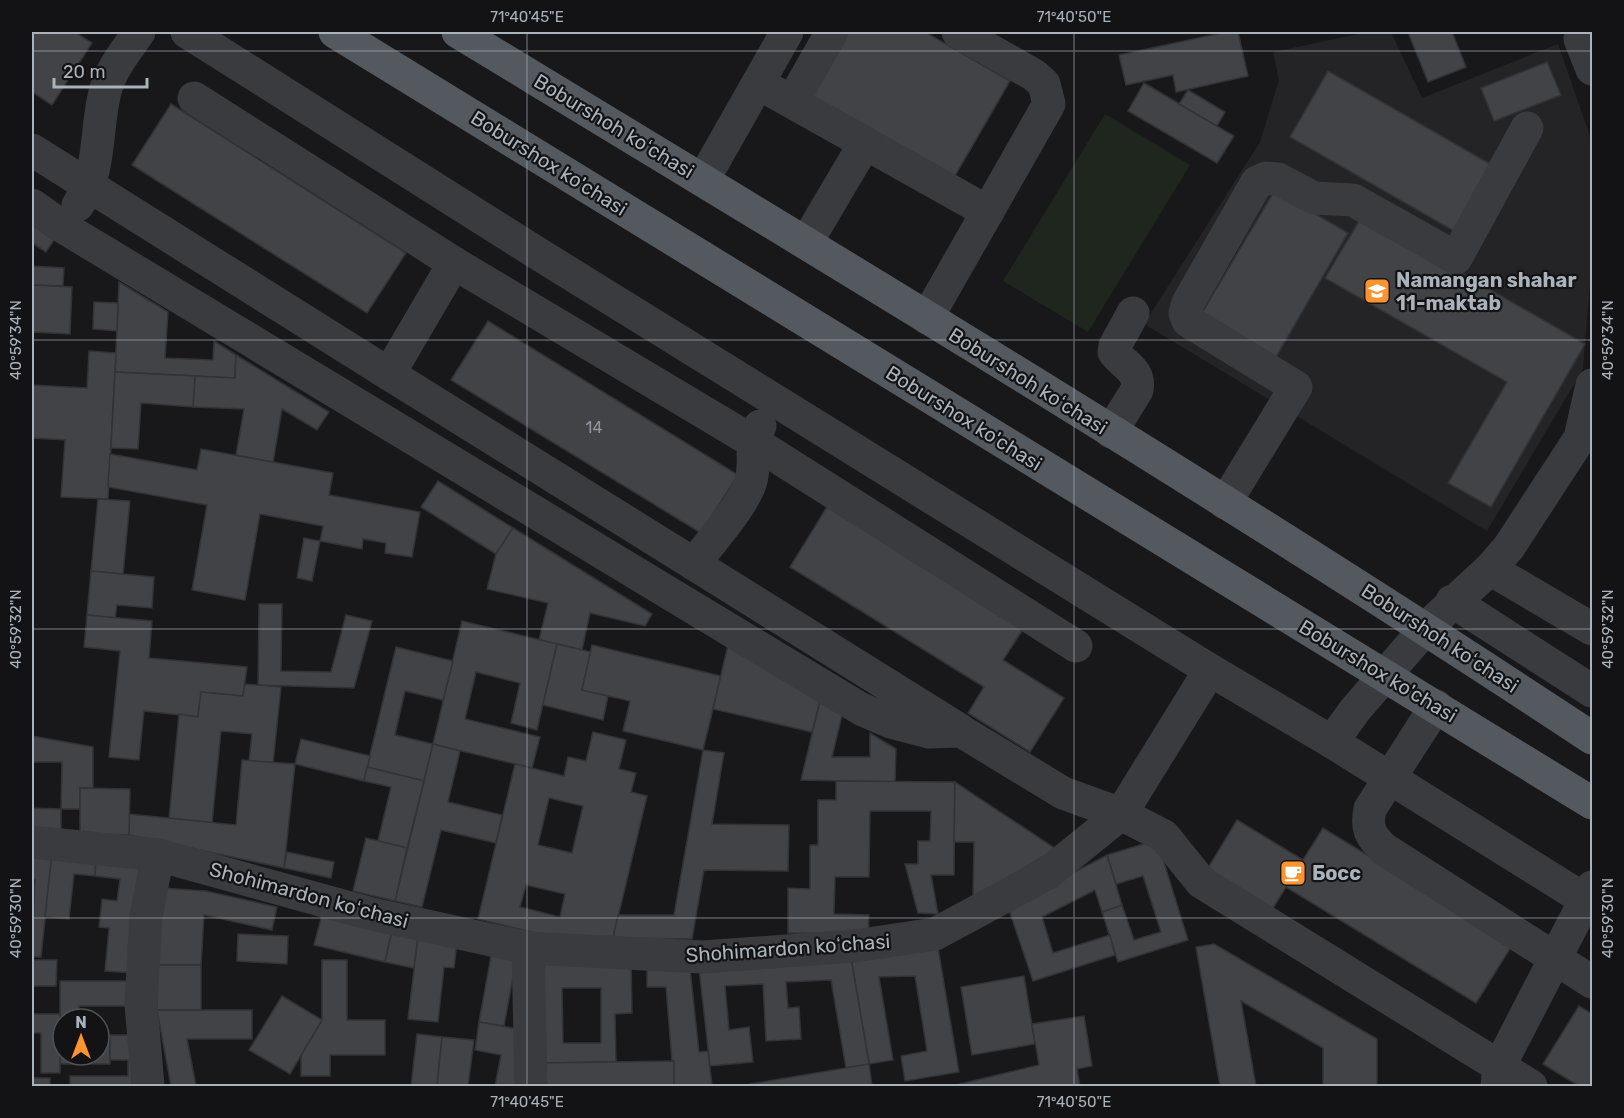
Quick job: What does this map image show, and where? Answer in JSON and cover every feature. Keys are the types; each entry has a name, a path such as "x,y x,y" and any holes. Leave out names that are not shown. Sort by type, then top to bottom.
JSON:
{"main road":[{"name":"Boburshox ko'chasi","path":"335,32 1593,803"},
{"name":"Boburshoh koʻchasi","path":"459,32 806,243 1426,628 1593,738"}],"street":[{"path":"63,227 89,187 96,163 110,75 139,32"},
{"path":"187,32 456,202 1210,670 1590,897 1555,958 1498,1077"},
{"path":"703,180 787,32"},
{"path":"792,102 832,32"},
{"path":"927,318 1049,104 1044,84 1034,75 957,32"},
{"path":"1580,39 1593,69"},
{"path":"758,83 988,212"},
{"path":"194,98 442,255 752,441 1076,646"},
{"path":"1225,503 1296,387 1188,321 1185,314 1188,303 1257,182 1266,178 1278,179 1314,198 1353,200 1456,258 1527,128"},
{"path":"806,243 865,143"},
{"path":"32,150 1063,793 1121,814 1164,836 1201,882 1498,1077 1531,1086"},
{"path":"389,374 442,255 456,202"},
{"path":"32,205 63,227 861,709 891,722 929,732 961,731"},
{"path":"1111,432 1137,390 1138,383 1134,370 1114,352 1133,314"},
{"path":"1332,742 1426,628 1452,601 1490,569 1509,547 1586,442 1593,385"},
{"path":"694,564 750,484 753,465 752,441 775,400"},
{"path":"1490,569 1593,629"},
{"path":"1452,601 1593,691"},
{"name":"Shohimardon koʻchasi","path":"32,842 158,855 368,913 528,948 703,957 855,946 935,934 1048,873 1121,814 1210,670"},
{"path":"1436,706 1370,808 1367,823 1371,837 1384,849 1593,982"},
{"path":"148,1086 141,1004 146,916 158,855"},
{"path":"528,948 531,1086"}],"shaded area":[{"name":"Namangan shahar 11-maktab","path":"1368,32 1391,32 1422,98 1558,44 1592,142 1592,259 1583,369 1487,531 1144,324 1260,142 1279,80 1273,52"},
{"path":"1105,114 1190,165 1088,332 1003,281"}],"building":[{"path":"32,32 75,32 92,43 52,105 32,92"},
{"path":"848,32 925,32 1010,81 952,181 809,98"},
{"path":"1226,32 1238,32 1248,76 1176,92 1173,75 1126,85 1119,55"},
{"path":"1408,32 1452,32 1466,67 1428,82"},
{"path":"1547,62 1561,95 1494,121 1481,88"},
{"path":"1328,71 1492,165 1454,231 1290,137"},
{"path":"1144,83 1234,136 1217,163 1128,111"},
{"path":"1188,90 1225,112 1217,126 1179,104"},
{"path":"171,104 406,253 367,313 132,165"},
{"path":"1275,190 1348,233 1276,357 1202,313"},
{"path":"1362,216 1585,344 1491,507 1448,483 1507,382 1325,278"},
{"path":"32,225 54,240 46,252 32,243"},
{"path":"32,266 64,268 63,286 32,285"},
{"path":"119,282 168,312 165,358 213,360 214,341 236,355 235,378 115,372"},
{"path":"32,285 72,287 70,334 32,332"},
{"path":"94,302 118,303 117,331 93,329"},
{"path":"488,321 738,475 701,533 451,380"},
{"path":"89,351 116,353 108,499 61,497 65,440 32,438 32,385 87,388"},
{"path":"236,355 329,412 317,430 282,409 273,462 236,455 244,409 193,407 195,376 235,378"},
{"path":"115,372 195,376 193,407 141,403 138,449 111,448"},
{"path":"201,449 333,473 329,495 420,512 412,557 385,553 386,543 363,539 362,549 320,541 323,526 260,514 245,600 192,590 207,505 108,487 110,454 197,470"},
{"path":"438,481 513,528 496,554 421,507"},
{"path":"98,499 130,501 123,574 91,571"},
{"path":"827,507 1023,629 1003,660 1064,698 1030,752 968,713 984,687 790,567"},
{"path":"513,528 652,614 645,626 590,613 582,650 539,640 548,603 487,589 496,554"},
{"path":"304,538 320,541 312,581 297,578"},
{"path":"91,571 154,577 152,608 117,605 115,618 87,615"},
{"path":"259,604 282,604 281,671 331,672 346,615 372,621 354,688 258,685"},
{"path":"87,615 152,621 149,658 247,667 243,696 201,692 198,717 144,711 139,760 109,757 120,651 84,647"},
{"path":"462,621 557,644 537,730 511,723 520,683 476,672 465,719 540,737 532,768 433,744"},
{"path":"557,644 591,652 582,690 608,696 603,720 543,705"},
{"path":"592,645 721,676 703,750 623,731 630,701 582,690"},
{"path":"728,645 820,701 812,732 713,709"},
{"path":"396,647 453,661 443,700 405,691 395,735 433,744 424,781 367,767"},
{"path":"245,684 281,687 273,763 249,761 252,734 221,731 212,823 169,818 179,714 198,717 201,692 243,696"},
{"path":"820,701 842,715 832,757 870,757 870,733 896,749 895,782 801,780"},
{"path":"593,732 626,740 619,769 636,773 631,792 647,796 613,938 573,942 478,919 515,764 564,776 568,757 586,761","holes":["549,798 583,806 572,853 538,845","526,885 565,894 560,917 520,907"]},
{"path":"32,736 93,747 93,788 80,788 80,809 61,809 62,762 32,762"},
{"path":"301,739 370,756 364,781 295,764"},
{"path":"433,744 460,751 448,802 502,815 496,843 441,830 422,907 395,901"},
{"path":"703,750 724,753 712,824 789,825 788,871 704,870 692,939 613,938 618,915 674,915"},
{"path":"242,760 295,764 284,868 129,835 129,814 236,825"},
{"path":"367,767 424,781 407,848 378,841 391,787 364,781"},
{"path":"836,781 955,782 954,875 931,875 938,914 918,913 905,864 918,864 918,841 930,841 931,811 870,811 869,877 835,877 834,914 869,915 868,934 788,933 788,888 810,889 810,845 818,845 818,800 836,800"},
{"path":"955,782 1056,849 973,899 974,842 954,842"},
{"path":"80,788 130,789 129,835 80,834"},
{"path":"32,808 61,809 61,835 32,834"},
{"path":"1237,820 1303,860 1323,828 1513,944 1476,1003 1286,887 1270,913 1205,873"},
{"path":"366,838 407,848 395,901 353,891"},
{"path":"1157,840 1188,940 1118,962 1102,912 1122,905 1134,940 1161,932 1143,876 1116,884 1107,855"},
{"path":"32,852 52,854 41,957 32,957 35,880 32,879"},
{"path":"287,852 334,862 331,878 284,868"},
{"path":"52,854 96,858 95,876 74,874 69,919 45,917"},
{"path":"1107,855 1122,905 1102,912 1095,890 1042,917 1053,953 1110,935 1115,955 1033,981 1008,907"},
{"path":"96,858 144,863 133,973 105,971 109,928 99,927 102,899 117,901 120,879 95,876"},
{"path":"162,888 206,891 277,907 272,930 204,915 201,965 157,965"},
{"path":"322,915 392,931 385,962 314,945"},
{"path":"392,931 418,937 414,968 385,962"},
{"path":"238,934 288,936 287,964 237,961"},
{"path":"418,937 457,941 454,968 444,967 438,1022 408,1019"},
{"path":"1214,944 1377,1039 1377,1086 1323,1086 1323,1048 1241,1001 1256,1086 1220,1086 1196,947"},
{"path":"938,948 959,1072 905,1081 901,1056 927,1051 915,976 879,977 893,1060 869,1064 850,952"},
{"path":"850,952 869,1064 846,1068 831,980 786,982 788,1008 799,1007 801,1039 766,1041 763,984 725,986 729,1030 749,1027 753,1062 710,1066 698,960"},
{"path":"491,956 516,960 504,1026 479,1022"},
{"path":"631,959 632,1013 615,1014 616,1062 543,1063 542,960","holes":["562,988 601,988 601,1043 563,1043"]},
{"path":"689,959 699,1052 708,1051 712,1086 674,1086 666,987 647,987 647,960"},
{"path":"32,960 57,960 56,986 32,986"},
{"path":"322,960 347,960 347,1020 385,1020 385,1055 330,1055 330,1076 301,1076 301,1055 322,1020"},
{"path":"157,965 201,965 201,1010 157,1010"},
{"path":"1024,976 1035,1044 972,1055 961,987"},
{"path":"60,981 133,981 133,1006 60,1007"},
{"path":"282,996 322,1020 290,1074 249,1050"},
{"path":"1579,1006 1592,1014 1592,1086 1579,1086 1543,1064"},
{"path":"157,1010 252,1010 252,1039 187,1039 196,1086 171,1086"},
{"path":"32,1014 51,1014 51,1067 60,1067 60,1073 41,1073 41,1033 32,1033"},
{"path":"1084,1016 1092,1066 1077,1069 1080,1086 952,1086 1039,1065 1032,1024"},
{"path":"479,1022 529,1031 519,1086 495,1086 501,1055 475,1050"},
{"path":"417,1034 442,1037 437,1086 411,1086"},
{"path":"111,1035 141,1035 141,1086 70,1086 70,1076 128,1076 128,1060 111,1060"},
{"path":"442,1037 474,1040 468,1086 437,1086"},
{"path":"674,1061 674,1086 543,1086 543,1063"},
{"path":"869,1064 872,1086 750,1086 750,1084"},
{"path":"32,1078 50,1078 50,1086 32,1086"}],"place":[{"name":"Namangan shahar 11-maktab","path":"1377,291"},
{"name":"Босс","path":"1293,873"}]}
